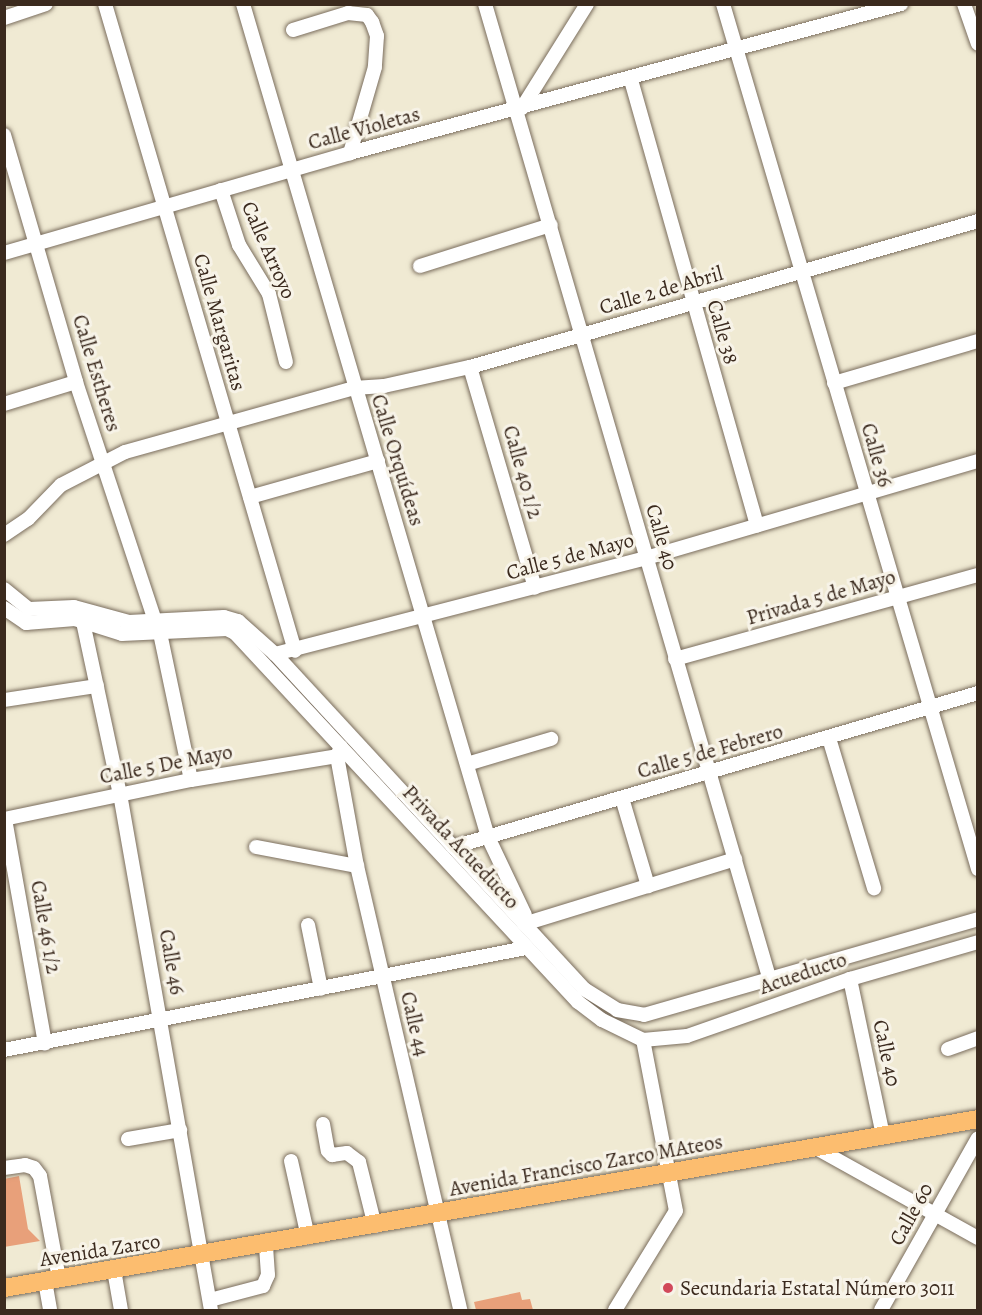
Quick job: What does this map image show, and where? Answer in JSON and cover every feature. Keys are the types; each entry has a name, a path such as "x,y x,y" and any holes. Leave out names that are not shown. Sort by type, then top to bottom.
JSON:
{"main road":[{"name":"Avenida Francisco Zarco MAteos","path":"203,1256 978,1119"},
{"name":"Avenida Zarco","path":"4,1288 203,1256"}],"street":[{"path":"4,18 46,4"},
{"name":"Calle Margaritas","path":"105,4 295,651"},
{"name":"Calle Orquídeas","path":"243,4 354,388 378,461 488,837 527,923"},
{"name":"Calle 40","path":"485,4 519,109 675,659 769,977"},
{"path":"519,109 587,4"},
{"name":"Calle 36","path":"723,4 978,869"},
{"name":"Calle Violetas","path":"4,253 350,153 736,52 901,4"},
{"path":"964,4 978,44"},
{"path":"293,30 348,13 367,15 372,22 377,36 375,67 350,153"},
{"name":"Calle 38","path":"631,80 692,303 757,526"},
{"name":"Calle Estheres","path":"4,135 76,382 158,627 191,780"},
{"name":"Calle Arroyo","path":"221,190 239,245 269,294 286,362"},
{"name":"Calle 2 de Abril","path":"354,388 384,386 470,367 978,221"},
{"path":"420,266 551,225"},
{"path":"834,383 978,341"},
{"name":"Calle 40 1/2","path":"470,367 535,588"},
{"path":"4,404 76,382"},
{"path":"4,536 28,519 49,494 103,461 228,422 354,388"},
{"path":"250,498 378,461"},
{"name":"Calle 5 de Mayo","path":"270,658 646,558 978,461"},
{"name":"Privada 5 de Mayo","path":"675,659 978,575"},
{"path":"4,589 29,609 74,607 112,620 158,627"},
{"path":"4,608 26,623 83,622 122,634 231,618 270,658"},
{"name":"Calle 46","path":"83,622 120,794 162,1021 210,1305"},
{"name":"Privada Acueducto","path":"270,658 339,751 482,888 527,923 584,989 617,1010 644,1015"},
{"name":"Privada Acueducto","path":"270,658 453,847 526,948 589,1011 643,1040"},
{"path":"4,700 97,686"},
{"name":"Calle 5 de Febrero","path":"453,847 978,693"},
{"path":"830,738 874,888"},
{"path":"467,764 551,739"},
{"name":"Calle 5 De Mayo","path":"5,819 339,751"},
{"name":"Calle 44","path":"339,751 357,866 460,1311"},
{"path":"622,798 648,886"},
{"name":"Calle 46 1/2","path":"5,819 45,1043"},
{"path":"256,847 357,866"},
{"path":"527,923 735,859"},
{"name":"Acueducto","path":"644,1015 769,977 978,919"},
{"path":"308,925 321,989"},
{"name":"Acueducto","path":"643,1040 687,1036 850,979 978,942"},
{"path":"4,1050 162,1021 526,948"},
{"name":"Calle 40","path":"850,979 883,1136"},
{"path":"948,1049 978,1038"},
{"path":"615,1311 676,1211 671,1172 643,1040"},
{"path":"323,1124 328,1151 347,1153 359,1162 375,1226"},
{"path":"128,1139 180,1130"},
{"name":"Calle 60","path":"881,1311 978,1138"},
{"path":"816,1148 978,1238"},
{"path":"291,1161 308,1237"},
{"path":"4,1168 25,1165 34,1168 40,1176 52,1280 50,1311"},
{"path":"210,1305 263,1286 268,1275 266,1245"},
{"path":"114,1270 121,1311"}],"building":[{"path":"19,1176 28,1229 40,1241 4,1247 4,1179"},
{"path":"520,1292 522,1300 530,1299 533,1310 476,1310 474,1302"}],"place":[{"name":"Secundaria Estatal Número 3011","path":"668,1288"}]}
